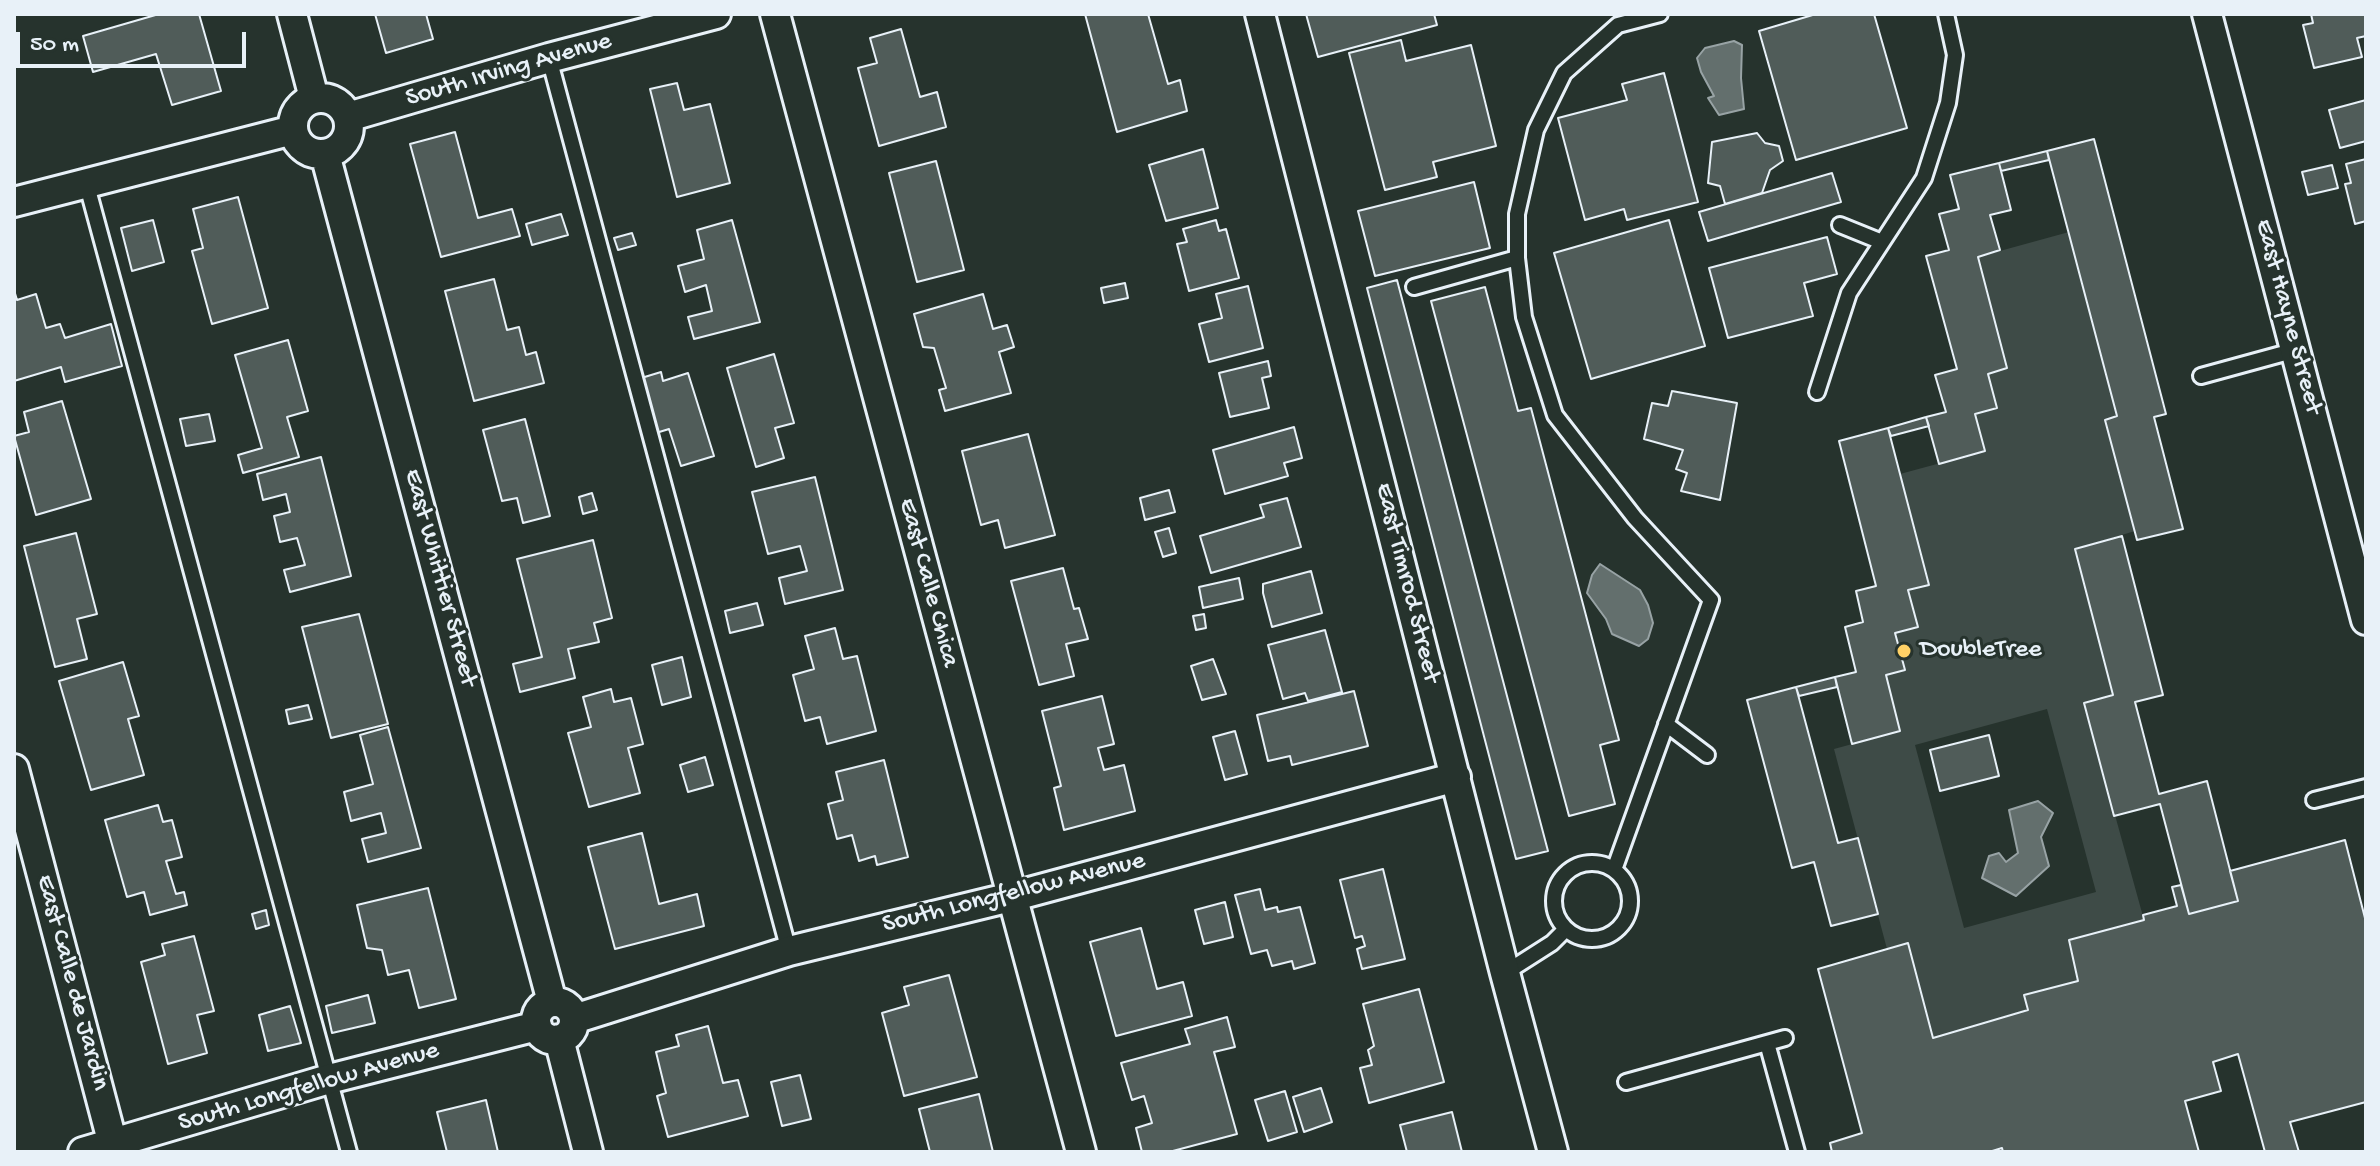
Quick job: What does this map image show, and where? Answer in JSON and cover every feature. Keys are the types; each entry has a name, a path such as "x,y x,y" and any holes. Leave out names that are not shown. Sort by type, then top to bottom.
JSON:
{"street":[{"path":"292,14 314,98"},
{"name":"South Irving Avenue","path":"348,117 549,58 716,14"},
{"name":"East Calle Chica","path":"775,14 1081,1152"},
{"name":"East Timrod Street","path":"1260,14 1553,1152"},
{"name":"East Hayne Street","path":"2207,14 2296,350 2356,545 2366,620"},
{"path":"314,98 337,102 348,117 348,137 335,151 325,154 316,154 301,146 293,130 296,112 314,98"},
{"path":"14,202 293,130"},
{"name":"East Whittier Street","path":"325,154 588,1152"},
{"name":"East Calle de Jardin","path":"14,769 114,1148"},
{"name":"South Longfellow Avenue","path":"83,1152 114,1148 329,1079 555,1022 789,951 1011,897 1456,777"}],"lane":[{"path":"1614,870 1711,600 1635,518 1555,415 1524,317 1517,258 1517,214 1536,130 1564,73 1618,25 1660,14"},
{"path":"1817,392 1849,293 1924,178 1948,103 1955,55 1946,14"},
{"path":"549,58 789,951"},
{"path":"86,182 349,1152"},
{"path":"1840,225 1882,242"},
{"path":"1414,287 1517,258"},
{"path":"2201,376 2296,350"},
{"path":"1666,724 1707,755"},
{"path":"2314,800 2366,787"},
{"path":"1594,864 1614,870 1625,882 1630,905 1616,931 1603,938 1585,939 1566,929 1558,918 1554,903 1564,875 1579,866 1594,864"},
{"path":"1505,973 1552,943 1566,929"},
{"path":"1626,1082 1785,1038"},
{"path":"1767,1043 1797,1152"}],"shaded area":[{"path":"1734,41 1742,45 1744,109 1719,115 1708,98 1714,96 1697,58 1705,48"},
{"path":"2069,232 2117,416 2106,420 2135,531 2075,549 2113,695 2084,703 2144,920 2069,940 2078,981 2024,995 2028,1010 1933,1038 1887,949 1834,749 1900,731 1886,675 1905,670 1895,633 1918,627 1908,590 1928,584 1900,474 1985,451 1975,414 1997,408 1988,374 2007,368 1978,257","holes":["2047,709 2096,892 1964,928 1915,745"]},
{"path":"1600,564 1640,590 1648,605 1653,623 1648,639 1639,646 1612,634 1606,619 1587,593 1592,575"},
{"path":"2038,801 2053,813 2041,837 2049,866 2016,896 1982,878 1989,856 1999,853 2006,862 2018,853 2009,810"}],"building":[{"path":"159,14 199,14 221,91 172,105 156,54 93,72 83,36"},
{"path":"375,14 426,14 433,39 386,53"},
{"path":"1085,14 1148,14 1168,84 1180,80 1187,111 1117,132"},
{"path":"1306,14 1434,14 1437,25 1318,57"},
{"path":"1816,14 1874,14 1907,128 1796,160 1759,31"},
{"path":"2311,14 2366,14 2366,36 2357,38 2362,57 2314,68 2303,25 2313,23"},
{"path":"901,29 920,97 937,92 946,127 879,146 858,68 877,63 870,38"},
{"path":"1401,40 1406,61 1471,45 1496,146 1433,162 1437,177 1385,190 1349,53"},
{"path":"1664,73 1698,202 1627,220 1624,209 1585,220 1558,118 1627,100 1622,84"},
{"path":"677,83 684,110 710,104 730,183 677,197 650,89"},
{"path":"2366,100 2366,141 2340,148 2329,110"},
{"path":"455,132 478,218 512,209 520,236 441,257 410,144"},
{"path":"1757,133 1765,143 1779,146 1783,161 1770,170 1762,193 1725,204 1720,186 1708,183 1712,142"},
{"path":"2094,139 2166,414 2154,417 2183,529 2137,540 2105,420 2117,416 2047,151"},
{"path":"1203,149 1218,208 1166,221 1149,165"},
{"path":"2047,151 2049,160 2001,171 1999,163"},
{"path":"2366,159 2366,221 2355,224 2345,184 2351,183 2346,164"},
{"path":"936,161 964,270 917,282 889,173"},
{"path":"1999,163 2011,210 1990,215 2000,250 1978,257 2007,368 1988,374 1997,408 1975,414 1985,451 1939,464 1926,417 1946,412 1935,375 1957,369 1926,256 1949,250 1939,214 1959,209 1950,175"},
{"path":"2332,165 2338,188 2308,195 2302,172"},
{"path":"1832,173 1841,202 1708,241 1699,212"},
{"path":"1474,182 1490,248 1375,276 1358,211"},
{"path":"238,197 268,308 212,324 192,251 203,248 193,209"},
{"path":"561,214 568,235 532,245 526,224"},
{"path":"153,220 164,262 132,271 121,228"},
{"path":"732,220 760,322 694,339 688,317 712,311 706,285 685,292 678,266 704,259 697,230"},
{"path":"1216,220 1219,231 1226,229 1239,278 1189,291 1177,244 1187,242 1183,229"},
{"path":"1669,220 1705,346 1591,379 1554,253"},
{"path":"632,233 636,245 618,250 614,238"},
{"path":"1827,237 1837,274 1804,283 1813,316 1728,338 1709,268"},
{"path":"494,279 507,330 519,327 526,355 536,352 544,383 474,401 445,291"},
{"path":"1397,280 1548,851 1516,859 1367,288"},
{"path":"1125,283 1128,298 1104,303 1101,288"},
{"path":"1248,286 1263,348 1209,362 1199,324 1222,318 1216,294"},
{"path":"1485,287 1518,411 1531,408 1619,740 1600,745 1615,804 1569,816 1431,301"},
{"path":"14,290 17,300 36,294 46,328 60,324 65,338 111,324 122,366 65,382 61,367 14,381"},
{"path":"983,294 993,329 1007,325 1014,347 999,352 1011,393 945,411 939,390 946,388 934,348 923,347 914,314"},
{"path":"288,340 308,411 287,417 299,457 243,473 238,455 262,448 235,355"},
{"path":"774,354 794,423 775,428 784,458 756,467 727,368"},
{"path":"1268,361 1271,376 1262,378 1269,408 1230,417 1219,373"},
{"path":"661,372 663,381 688,373 714,456 681,466 669,429 656,433 638,379"},
{"path":"1672,391 1737,403 1720,500 1681,491 1687,473 1676,469 1683,450 1644,439 1652,403 1668,406"},
{"path":"62,401 91,499 36,515 14,436 29,432 24,412"},
{"path":"209,414 215,441 186,446 180,419"},
{"path":"1926,417 1929,426 1891,436 1888,428"},
{"path":"525,419 550,516 523,523 517,498 502,501 483,430"},
{"path":"1294,427 1302,458 1284,463 1288,476 1225,494 1213,450"},
{"path":"1888,428 1929,585 1908,590 1918,627 1895,633 1905,670 1886,675 1900,731 1852,744 1835,677 1856,672 1845,627 1863,622 1856,591 1876,586 1839,441"},
{"path":"1028,434 1055,535 1005,548 998,520 981,525 962,451"},
{"path":"321,457 351,576 290,592 284,570 305,565 297,538 280,542 274,516 290,512 286,494 263,500 257,474"},
{"path":"815,477 843,590 785,604 779,578 807,571 800,546 768,554 752,492"},
{"path":"1169,490 1175,512 1145,520 1140,498"},
{"path":"592,493 597,510 583,514 579,497"},
{"path":"1287,498 1301,547 1211,573 1200,536 1264,517 1260,505"},
{"path":"1169,528 1176,553 1163,557 1155,532"},
{"path":"76,533 97,614 77,619 87,659 55,667 24,546"},
{"path":"2122,536 2163,695 2135,702 2159,794 2207,781 2238,901 2189,914 2160,804 2114,816 2084,703 2113,695 2075,549"},
{"path":"593,540 612,618 594,623 599,642 568,649 575,678 520,692 513,664 542,657 517,559"},
{"path":"1063,568 1074,609 1079,608 1088,639 1066,644 1074,676 1039,685 1011,581"},
{"path":"1311,571 1322,613 1272,627 1263,584"},
{"path":"1239,578 1243,599 1203,608 1199,587"},
{"path":"757,603 763,625 730,633 725,611"},
{"path":"359,614 388,724 331,738 302,627"},
{"path":"1204,614 1206,628 1196,630 1193,616"},
{"path":"835,628 843,659 857,656 876,731 827,744 820,717 805,721 793,675 814,669 805,636"},
{"path":"1325,630 1342,692 1308,701 1305,693 1283,699 1268,645"},
{"path":"682,657 691,697 662,705 652,665"},
{"path":"1213,659 1226,694 1202,700 1191,666"},
{"path":"123,662 139,716 128,719 144,775 91,790 59,681"},
{"path":"1835,677 1837,687 1799,696 1796,687"},
{"path":"1796,687 1838,843 1858,838 1878,914 1831,926 1814,862 1792,868 1747,700"},
{"path":"611,689 614,702 631,698 643,744 628,748 640,793 589,807 568,733 591,727 583,697"},
{"path":"1354,691 1368,746 1292,765 1290,756 1268,761 1257,715"},
{"path":"1102,696 1114,744 1098,748 1104,770 1124,765 1135,811 1064,830 1054,788 1061,786 1042,711"},
{"path":"308,705 312,719 289,724 286,710"},
{"path":"388,727 421,848 368,862 362,839 386,833 381,813 351,821 344,792 373,784 360,735"},
{"path":"1235,731 1247,774 1225,780 1213,737"},
{"path":"1989,735 1999,776 1940,791 1930,750"},
{"path":"705,757 713,785 688,792 680,765"},
{"path":"884,760 908,857 877,865 875,856 859,861 852,835 837,839 828,804 843,800 836,772"},
{"path":"158,805 163,822 172,820 182,857 166,861 176,894 184,892 187,905 150,915 144,892 127,897 105,820"},
{"path":"642,833 659,904 697,894 704,926 615,949 588,847"},
{"path":"2345,840 2366,922 2366,1102 2290,1122 2299,1152 2265,1152 2238,1054 2213,1062 2221,1091 2185,1101 2199,1152 2003,1152 2002,1148 1989,1152 1832,1152 1830,1143 1862,1133 1818,969 1908,943 1933,1038 2028,1010 2024,995 2078,981 2069,940 2144,920 2143,915 2177,906 2172,887 2181,885 2189,914 2238,901 2230,871"},
{"path":"1383,869 1405,959 1362,969 1357,949 1365,946 1362,936 1355,938 1340,880"},
{"path":"428,888 456,999 419,1008 409,970 388,975 382,950 367,948 357,905"},
{"path":"1260,889 1265,910 1277,907 1278,912 1300,907 1315,963 1294,969 1292,961 1272,966 1267,950 1251,954 1235,895"},
{"path":"1225,902 1233,937 1204,944 1195,910"},
{"path":"266,910 269,925 256,929 252,914"},
{"path":"1141,928 1157,989 1183,982 1192,1016 1116,1036 1090,942"},
{"path":"194,936 214,1011 197,1015 207,1053 168,1064 141,962 165,955 162,944"},
{"path":"949,975 977,1077 904,1096 882,1013 909,1005 904,987"},
{"path":"1419,989 1444,1082 1369,1103 1360,1068 1372,1065 1368,1050 1374,1046 1363,1004"},
{"path":"368,995 375,1023 332,1033 326,1006"},
{"path":"290,1006 301,1043 268,1051 259,1015"},
{"path":"1227,1017 1235,1047 1214,1052 1237,1134 1169,1152 1142,1152 1136,1128 1152,1123 1144,1096 1132,1100 1121,1063 1190,1044 1185,1029"},
{"path":"708,1026 723,1083 738,1080 748,1116 668,1137 657,1096 666,1093 656,1052 679,1046 676,1035"},
{"path":"800,1075 811,1119 782,1126 771,1082"},
{"path":"1321,1088 1332,1122 1304,1132 1293,1097"},
{"path":"1285,1091 1297,1132 1268,1141 1255,1100"},
{"path":"979,1094 993,1152 930,1152 919,1109"},
{"path":"486,1100 498,1152 447,1152 437,1112"},
{"path":"1452,1112 1462,1152 1407,1152 1400,1125"}],"place":[{"name":"DoubleTree","path":"1904,651"}]}
